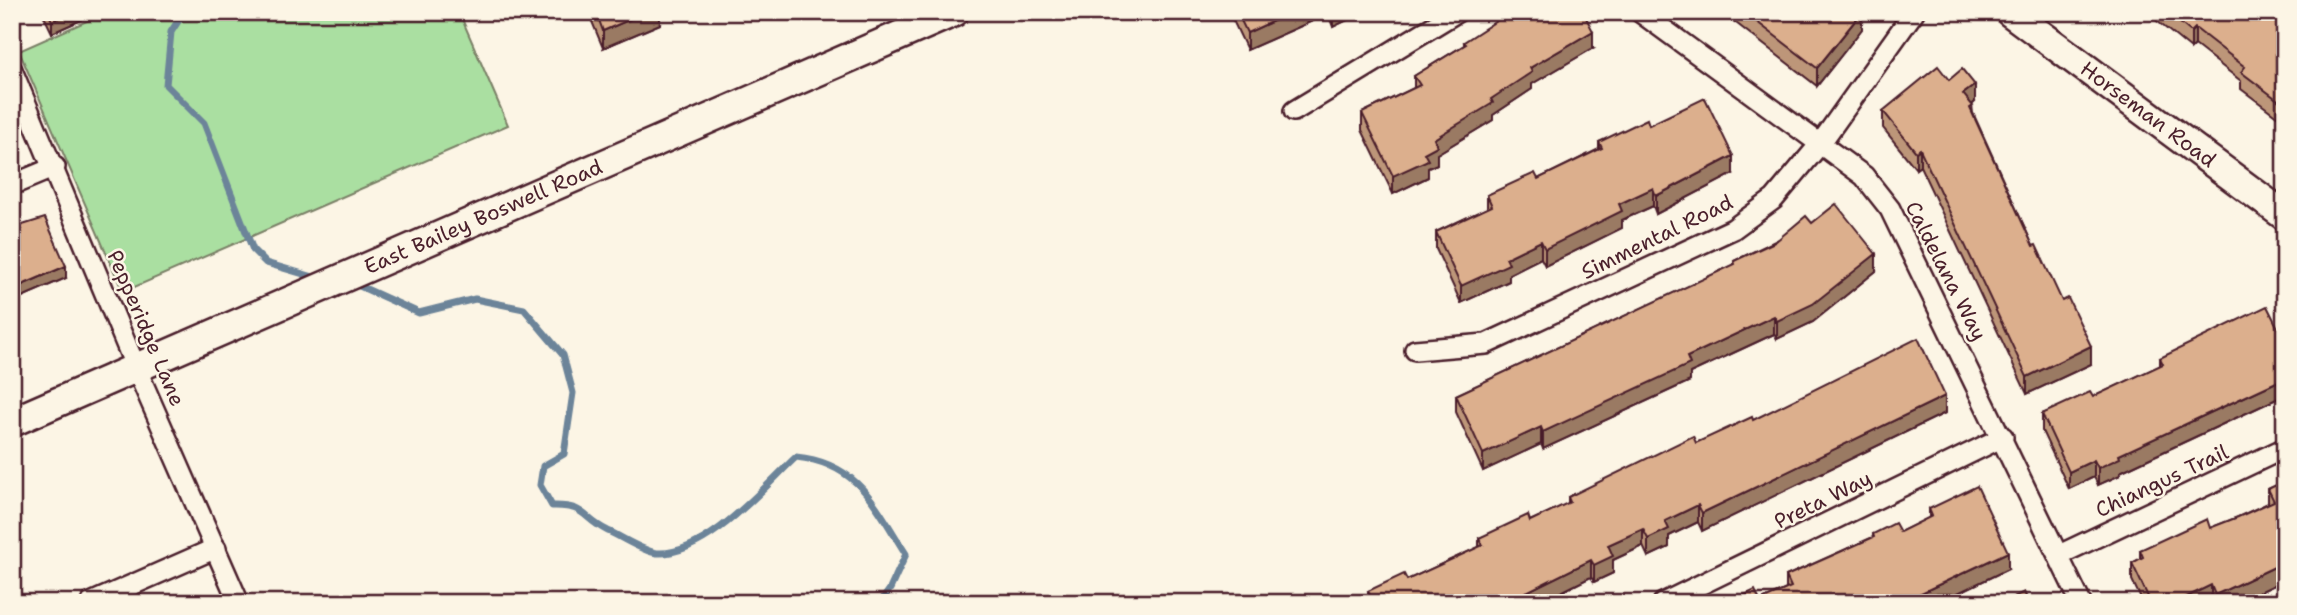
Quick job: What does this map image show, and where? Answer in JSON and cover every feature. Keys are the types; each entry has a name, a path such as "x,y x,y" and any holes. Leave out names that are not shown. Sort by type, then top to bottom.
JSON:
{"street":[{"name":"East Bailey Boswell Road","path":"12,422 954,12"},
{"path":"1293,111 1457,12"},
{"name":"Caldelana Way","path":"1640,12 1864,176 1890,209 2003,437 2081,603"},
{"name":"Simmental Road","path":"1415,350 1486,344 1733,229 1774,199 1820,144 1914,12"},
{"name":"Horseman Road","path":"2010,12 2285,216"},
{"name":"Pepperidge Lane","path":"12,70 55,167 136,368 239,603"},
{"path":"12,185 55,167"},
{"name":"Preta Way","path":"1663,603 2003,437"},
{"name":"Chiangus Trail","path":"2059,555 2285,448"},
{"path":"91,603 216,548"}],"green space":[{"path":"107,12 459,12 508,125 123,292 19,51"}],"building":[{"path":"48,12 72,12 52,21"},
{"path":"596,12 647,12 603,31"},
{"path":"1237,12 1293,12 1247,33"},
{"path":"1510,12 1583,12 1593,31 1530,68 1532,72 1491,99 1493,103 1434,139 1437,146 1424,153 1428,160 1393,176 1362,113 1420,85 1414,76 1466,44 1464,42"},
{"path":"1744,12 1862,12 1817,68"},
{"path":"2167,12 2268,12 2285,25 2285,114 2278,110 2283,104 2241,72 2245,67 2195,28 2191,32"},
{"path":"1938,66 1949,80 1962,69 1975,85 1963,94 1973,106 1970,108 2033,246 2036,245 2062,301 2068,298 2091,346 2027,377 1920,149 1916,152 1883,111"},
{"path":"1705,98 1733,156 1656,196 1653,188 1619,204 1622,211 1545,249 1541,241 1506,258 1509,264 1461,286 1436,232 1492,206 1487,195 1535,173 1538,179 1602,148 1599,142 1647,119 1649,125"},
{"path":"1836,204 1876,254 1813,304 1777,321 1774,316 1687,357 1690,364 1543,432 1541,427 1483,454 1456,395 1735,264 1734,261 1775,242 1806,216 1812,223"},
{"path":"45,218 66,266 15,288 12,284 12,220 16,227"},
{"path":"2267,306 2285,342 2285,378 2119,455 2120,458 2098,468 2094,460 2069,472 2042,414 2090,392 2093,397 2163,364 2160,358"},
{"path":"1918,338 1945,396 1702,513 1698,505 1665,521 1669,529 1648,539 1643,529 1608,545 1613,556 1594,565 1591,560 1504,603 1374,603 1368,591 1404,574 1407,580 1483,545 1479,538 1528,515 1530,521 1570,502 1568,497 1693,436 1696,443 1752,417 1753,420"},
{"path":"2285,481 2285,562 2215,595 2211,585 2174,603 2151,603 2132,563 2143,557 2140,550 2207,519 2210,528 2274,501 2268,489"},
{"path":"1977,486 2008,552 1900,603 1732,601 1755,590 1760,601 1791,587 1786,576 1874,537 1873,534 1895,523 1900,532 1932,516 1929,509"},
{"path":"2024,592 2029,603 2001,603"}],"waterway":[{"path":"184,12 171,32 166,85 204,123 253,250 266,263 317,278"},
{"path":"353,283 419,313 475,299 524,309 563,355 573,393 564,454 543,466 540,485 552,506 578,510 599,526 645,550 657,553 676,551 695,544 732,518 796,457 836,468 851,478 875,504 906,554 890,589 880,603"}]}
